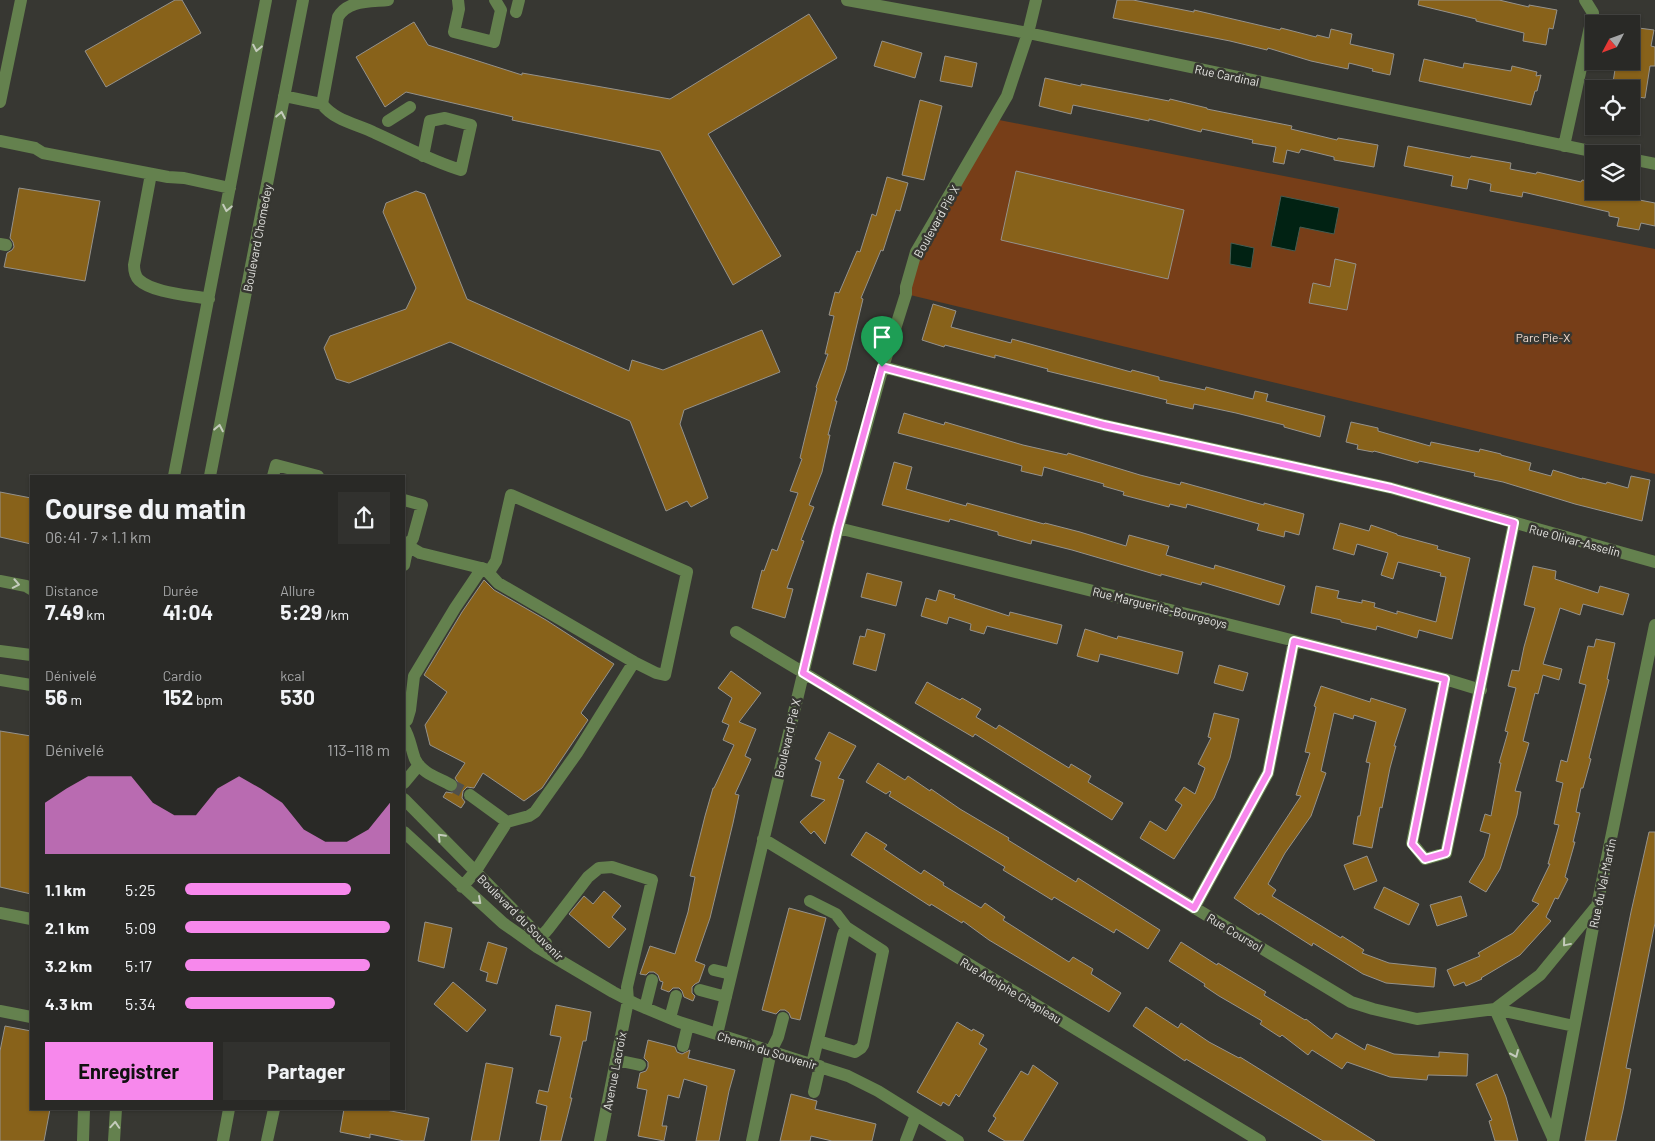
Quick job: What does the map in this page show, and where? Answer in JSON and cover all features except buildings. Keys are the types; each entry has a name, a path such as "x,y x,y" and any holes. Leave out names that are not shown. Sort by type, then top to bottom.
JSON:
{"street":[{"path":"0,99 5,56 21,0"},
{"path":"174,475 266,0"},
{"name":"Boulevard Chomedey","path":"210,475 303,0"},
{"path":"322,104 338,17 341,11 349,4 388,0"},
{"path":"458,0 459,9 454,32 494,42 501,10 495,0"},
{"name":"Rue Cardinal","path":"848,0 1028,34 1585,150"},
{"name":"Boulevard Pie X","path":"716,1034 838,528 882,367 906,294 906,287 916,252 1007,96 1028,34 1036,0"},
{"path":"1564,146 1593,13 1585,0"},
{"path":"284,96 322,104 331,114 423,156 461,170 471,125 445,118 430,121 423,156"},
{"path":"388,121 410,107"},
{"path":"0,141 35,148 43,153 230,188"},
{"path":"1640,161 1655,164"},
{"path":"151,174 134,265 137,277 155,288 209,299"},
{"name":"Rue Olivar-Asselin","path":"882,367 1104,425 1391,488 1655,562"},
{"path":"273,475 276,464 314,475"},
{"path":"405,500 422,505 413,538 406,544 420,553 486,570 498,583 634,662 649,670 665,675 688,572 511,495 496,561 486,570 455,608 414,676 410,710 405,722"},
{"path":"1445,679 1412,844 1425,859 1446,853 1514,523"},
{"name":"Rue Marguerite-Bourgeoys","path":"838,528 1445,679 1481,690"},
{"path":"0,581 30,588"},
{"name":"Rue du Val-Martin","path":"1553,1140 1597,906 1652,660 1655,625"},
{"name":"Rue Coursol","path":"736,632 1351,1002 1417,1019 1495,1010 1574,1026"},
{"path":"1194,908 1268,773 1294,641"},
{"path":"0,651 30,655"},
{"path":"462,887 475,872 507,822 529,816 538,808 577,753 634,662"},
{"path":"0,680 30,685"},
{"path":"405,730 419,765 428,773 451,785"},
{"path":"405,782 419,765"},
{"path":"470,795 507,822"},
{"name":"Boulevard du Souvenir","path":"405,801 475,872 537,941"},
{"name":"Boulevard du Souvenir","path":"405,833 503,923 537,941 571,967"},
{"name":"Rue Adolphe Chapleau","path":"763,839 1260,1141"},
{"name":"Avenue Lacroix","path":"537,941 588,877 599,868 612,868 652,880 627,987 628,1001 600,1141"},
{"path":"810,900 836,914 846,927 883,951 861,1048 855,1052 818,1041"},
{"path":"1553,1140 1495,1010 1540,975 1597,906"},
{"path":"0,913 30,919"},
{"path":"814,1092 818,1041 846,927"},
{"name":"Chemin du Souvenir","path":"571,967 628,1001 670,1018 816,1065 860,1082 958,1141"},
{"path":"714,970 732,974"},
{"path":"646,1008 652,980"},
{"path":"700,990 726,998"},
{"path":"670,1018 676,996"},
{"path":"0,1011 30,1017"},
{"path":"752,1141 771,1051 778,1038 783,1018"},
{"path":"683,1046 688,1025"},
{"path":"616,1060 640,1065"},
{"path":"83,1141 84,1110"},
{"path":"114,1141 116,1110"},
{"path":"224,1141 229,1110"},
{"path":"268,1141 274,1110"},
{"path":"906,1141 916,1115"}],"green space":[{"name":"Parc Pie-X","path":"994,119 1655,249 1655,474 906,294 916,252"}],"shaded area":[{"path":"1281,196 1339,208 1334,234 1300,227 1295,251 1271,246"},
{"path":"1231,243 1254,248 1251,268 1230,264"}],"tunnel":[{"path":"451,785 470,795"}],"route":[{"path":"882,367 1104,425 1391,488 1514,523 1446,853 1425,859 1412,844 1445,679 1294,641 1268,773 1194,908 803,673 838,528 882,367"}]}
